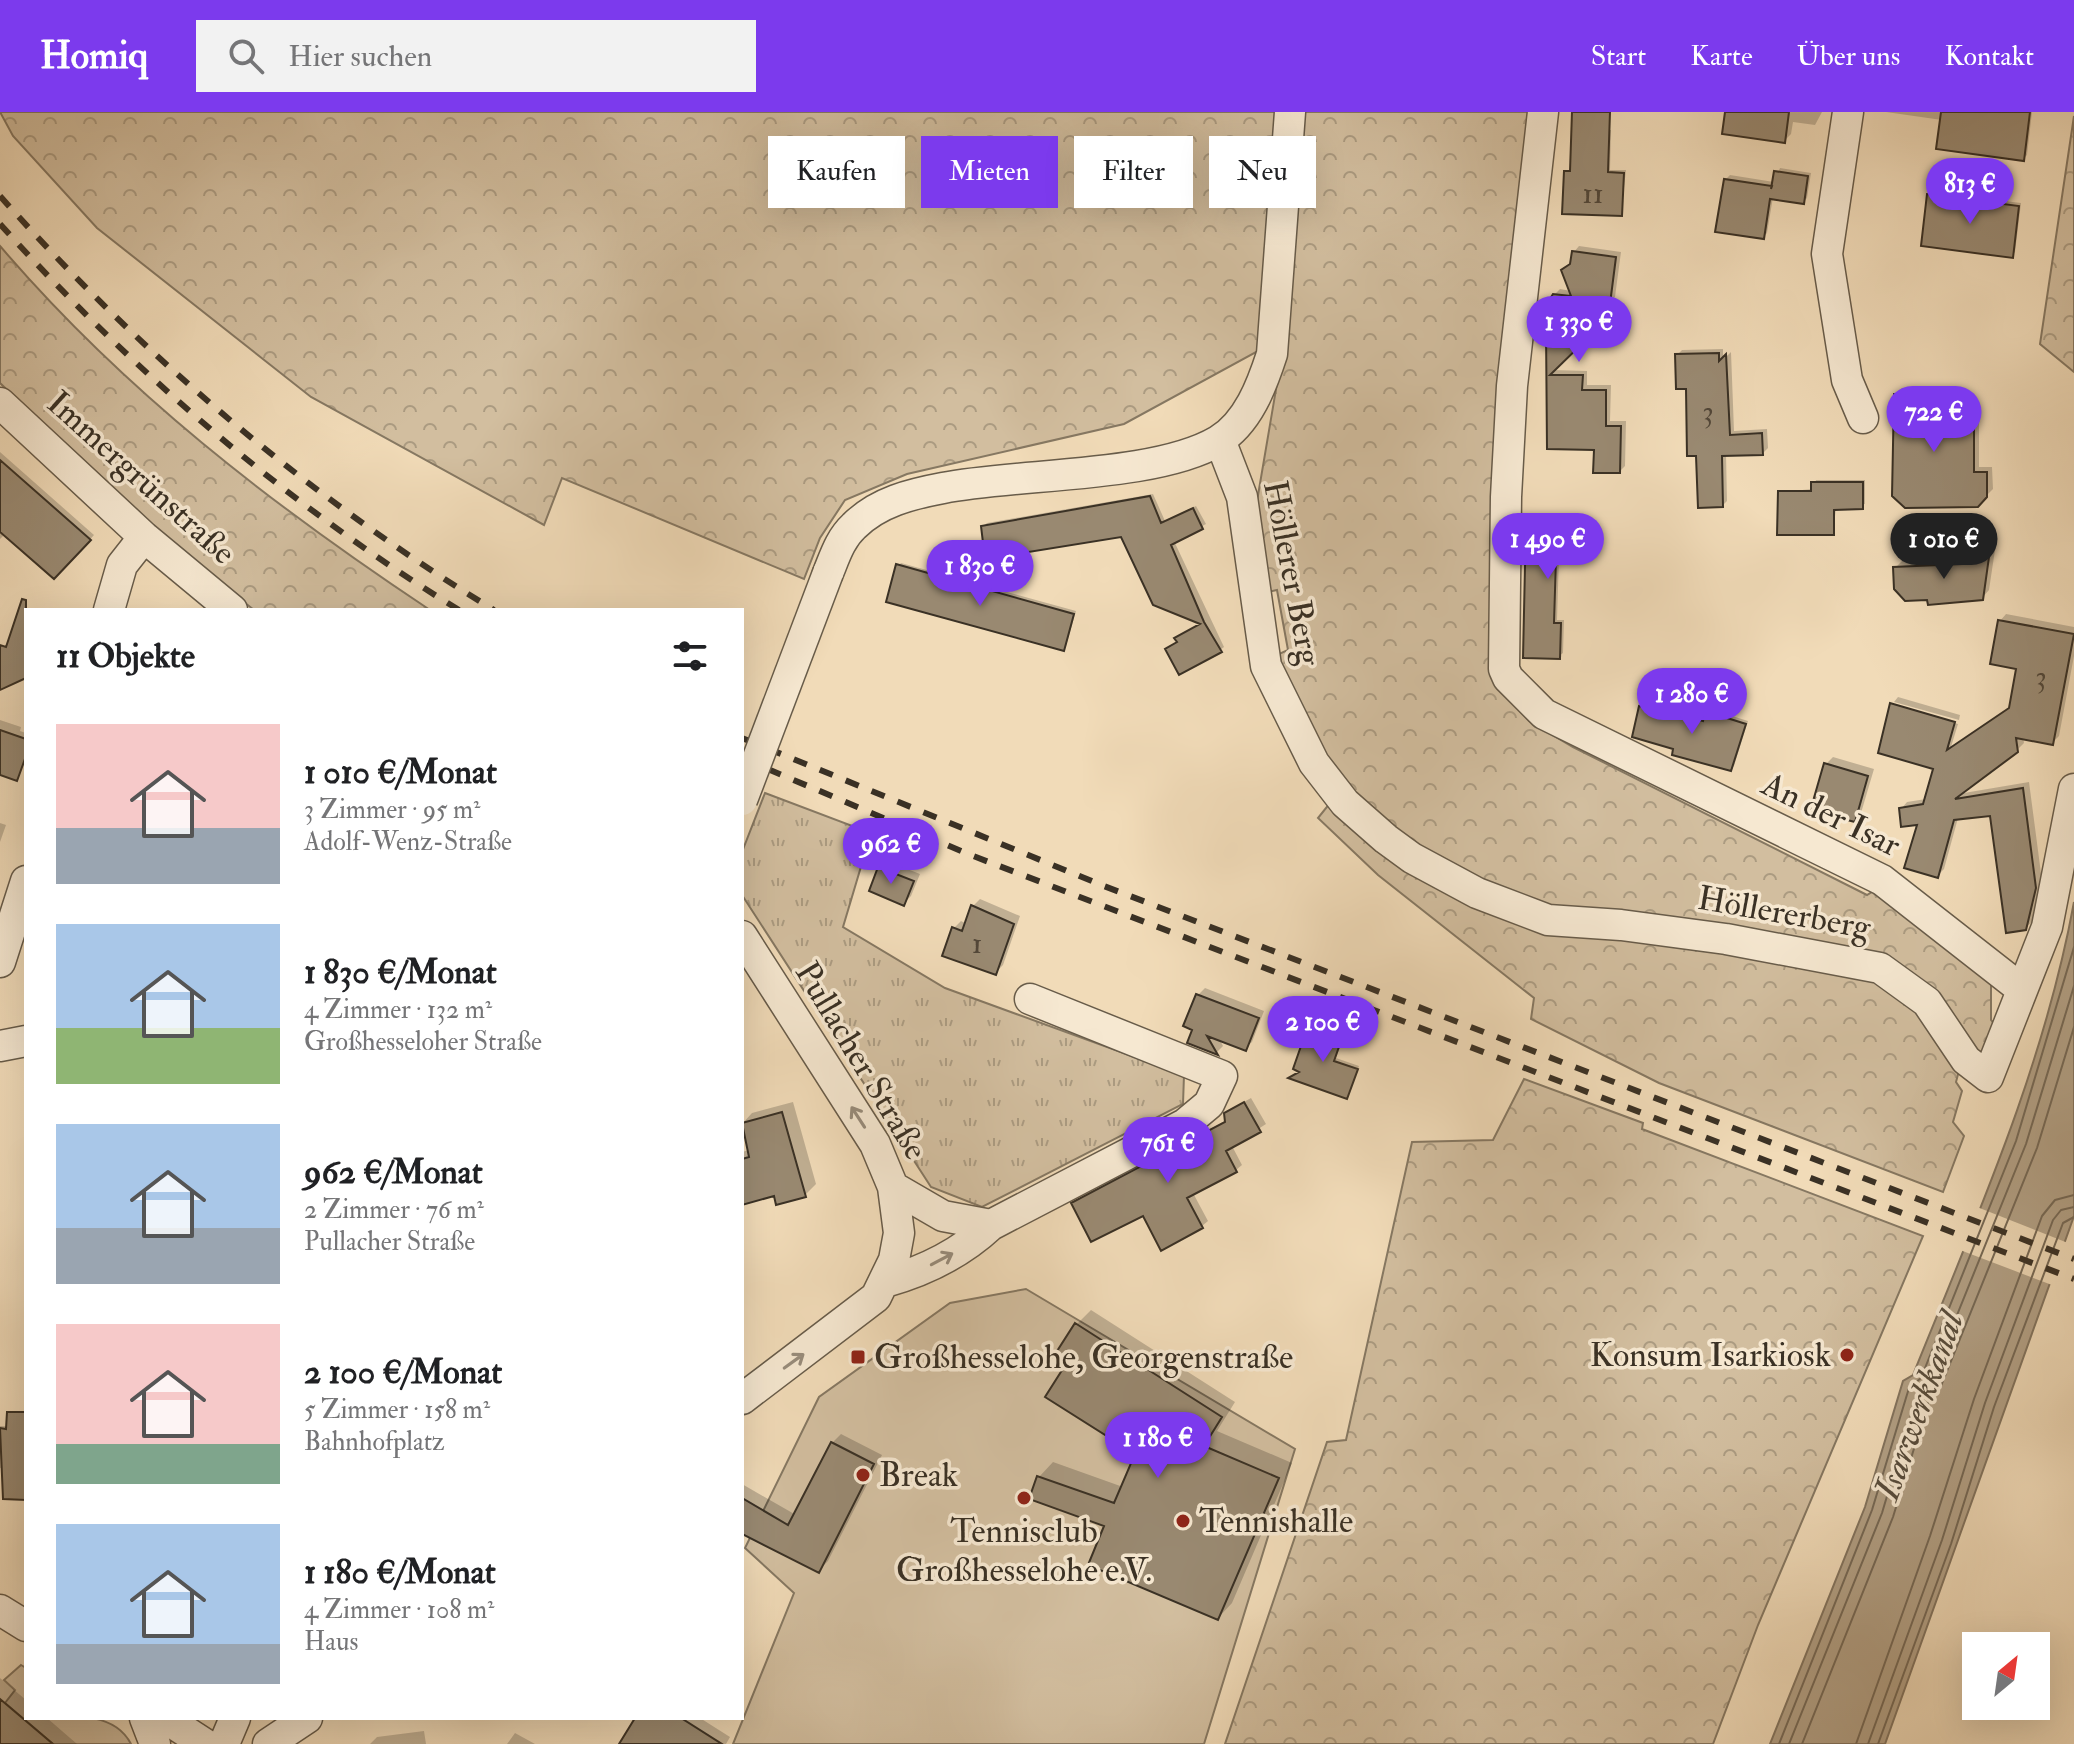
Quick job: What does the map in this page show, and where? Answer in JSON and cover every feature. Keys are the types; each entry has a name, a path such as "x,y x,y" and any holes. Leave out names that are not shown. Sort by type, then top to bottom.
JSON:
{"street":[{"path":"744,795 840,543 871,512 907,495 981,481 1182,457 1220,440 1241,418 1260,388 1272,354 1290,112"},
{"name":"An der Isar","path":"1543,112 1512,386 1506,497 1504,669 1508,678 1544,714 1721,804 1882,880 2020,988"},
{"path":"1848,112 1827,254 1847,380 1863,418"},
{"name":"Immergrünstraße","path":"0,403 144,537 230,608"},
{"name":"Höllerer Berg","path":"1220,440 1242,497 1266,666 1314,763 1345,803 1412,858 1477,893 1548,920"},
{"path":"110,608 122,565 144,537"},
{"path":"2020,988 2047,927 2074,789"},
{"path":"0,962 24,887"},
{"name":"Höllererberg","path":"1548,920 1621,925 1711,937 1880,968 1927,1002 1977,1068 2020,988"},
{"name":"Pullacher Straße","path":"744,939 875,1144 893,1187 899,1233 885,1282 876,1297 845,1324 744,1398"},
{"path":"885,1282 913,1274 969,1245 991,1225 1185,1124 1209,1104 1222,1076 1030,999"},
{"path":"0,1046 24,1041"},
{"path":"893,1187 943,1216 991,1225"},
{"path":"0,1610 24,1625"},
{"path":"146,1720 155,1744"},
{"path":"168,1720 205,1744"},
{"path":"224,1744 234,1720"},
{"path":"268,1744 304,1720"}],"green space":[{"path":"0,112 1534,112 1502,692 1529,721 1573,747 1867,895 1878,888 1991,976 1991,1020 1996,1026 1984,1052 1962,1059 1956,1082 1962,1091 1953,1122 1964,1136 1943,1192 1659,1083 1531,1019 1534,998 1378,875 1318,818 1343,787 1285,679 1279,654 1288,650 1277,590 1267,592 1256,507 1282,354 1256,352 1124,424 907,474 845,500 820,538 804,579 562,478 544,525 311,397 97,228 13,136"},
{"path":"2074,116 2074,372 2040,344"},
{"path":"0,246 97,349 202,443 314,529 427,608 251,608 146,524 0,383"},
{"path":"765,793 871,833 843,927 945,988 1184,1075 1183,1104 982,1207 931,1187 744,898 744,847"},
{"path":"1524,1079 1643,1123 1642,1129 1923,1236 1758,1625 1713,1744 1225,1744 1327,1442 1346,1440 1412,1142 1493,1140"},
{"name":"Tennisclub Großhesselohe e.V.","path":"1026,1289 1295,1449 1204,1744 733,1744 794,1593 745,1548 819,1397 950,1303"},
{"path":"21,1665 24,1667 24,1719 5,1703 15,1690 4,1680"},
{"path":"25,1720 99,1720 112,1724 131,1744 53,1744"}],"water":[{"name":"Isarwerkkanal","path":"2074,902 2074,1216 1885,1744 1770,1744 1865,1507 1903,1381 1913,1375 2006,1143 2045,1024"}],"pier":[{"path":"1977,1207 2068,1243 2052,1285 1960,1250"}],"building":[{"path":"1572,112 1610,112 1608,172 1624,173 1622,216 1562,214 1564,171 1570,171"},
{"path":"1725,112 1789,112 1785,143 1722,134"},
{"path":"1941,112 2030,112 2024,161 1936,149"},
{"path":"1774,171 1808,176 1804,204 1770,199 1764,239 1715,232 1724,179 1772,186"},
{"path":"1927,194 2019,206 2013,258 1921,246"},
{"path":"1572,251 1616,257 1610,304 1602,305 1600,313 1594,314 1592,334 1550,375 1583,375 1582,390 1606,390 1606,426 1621,426 1620,473 1593,473 1594,450 1547,449 1546,330 1541,313 1553,294 1571,296 1561,270 1570,264"},
{"path":"1719,353 1719,361 1726,354 1730,435 1762,433 1763,455 1722,456 1723,507 1698,508 1696,456 1687,456 1686,389 1676,389 1675,354"},
{"path":"1894,394 1955,394 1955,416 1974,416 1974,472 1987,472 1987,497 1978,507 1905,508 1892,496"},
{"path":"0,460 91,540 54,579 0,532"},
{"path":"1811,482 1863,482 1863,509 1834,510 1834,535 1777,535 1778,491 1811,491"},
{"path":"1150,496 1161,523 1193,508 1203,529 1171,545 1204,622 1222,652 1179,675 1165,649 1177,642 1174,638 1200,624 1153,605 1121,537 985,559 981,526"},
{"path":"1526,521 1590,522 1589,559 1556,558 1554,623 1561,623 1560,659 1523,658"},
{"path":"1965,548 1989,557 1983,600 1928,605 1927,600 1905,601 1894,589 1893,567 1962,564"},
{"path":"896,564 1074,614 1064,651 886,602"},
{"path":"22,599 26,600 24,679 0,690 0,645 6,647"},
{"path":"1998,620 2074,634 2053,745 2016,738 2018,752 1955,799 2023,788 2036,888 2026,930 2006,933 1990,816 1954,820 1938,878 1904,868 1917,825 1901,827 1899,808 1923,804 1933,769 1878,753 1890,703 1955,722 1947,750 2009,708 2016,669 1990,664"},
{"path":"1639,706 1703,721 1705,711 1746,724 1731,771 1672,755 1673,749 1632,737"},
{"path":"0,730 24,738 24,762 17,781 0,775"},
{"path":"1824,763 1868,776 1855,822 1831,816 1829,821 1809,815"},
{"path":"878,867 914,881 904,906 869,891"},
{"path":"971,905 1014,924 996,975 942,956 952,927 962,931"},
{"path":"1196,994 1259,1018 1246,1051 1207,1036 1218,1055 1187,1043 1192,1030 1183,1026"},
{"path":"1308,1026 1342,1038 1334,1061 1358,1069 1347,1099 1288,1078 1299,1072 1293,1069"},
{"path":"1244,1102 1261,1132 1226,1151 1237,1172 1187,1198 1203,1228 1161,1251 1143,1216 1091,1242 1071,1203 1225,1122 1224,1113"},
{"path":"782,1112 806,1197 776,1205 774,1196 744,1204 744,1158 749,1157 744,1122"},
{"name":"Tennishalle","path":"1075,1323 1222,1417 1204,1446 1279,1478 1218,1620 1088,1565 1104,1526 1029,1499 1037,1476 1114,1503 1135,1454 1045,1397 1064,1367 1052,1359"},
{"path":"7,1412 24,1412 24,1500 3,1499 0,1428 6,1429"},
{"path":"831,1442 874,1464 819,1573 744,1535 744,1499 788,1525"},
{"path":"0,1699 53,1744 0,1744"},
{"path":"634,1720 684,1720 722,1744 619,1744"}],"railway":[{"path":"0,196 112,313 232,421 359,521 491,608"},
{"path":"0,224 104,332 216,434 334,527 456,608"},
{"path":"744,739 1104,886 2074,1259"},
{"path":"744,759 968,854 2074,1279"}],"place":[{"name":"Konsum Isarkiosk","path":"1847,1355"},
{"name":"Großhesselohe, Georgenstraße","path":"858,1357"},
{"name":"Break","path":"863,1475"},
{"name":"Tennisclub Großhesselohe e.V.","path":"1024,1498"},
{"name":"Tennishalle","path":"1183,1521"}]}
